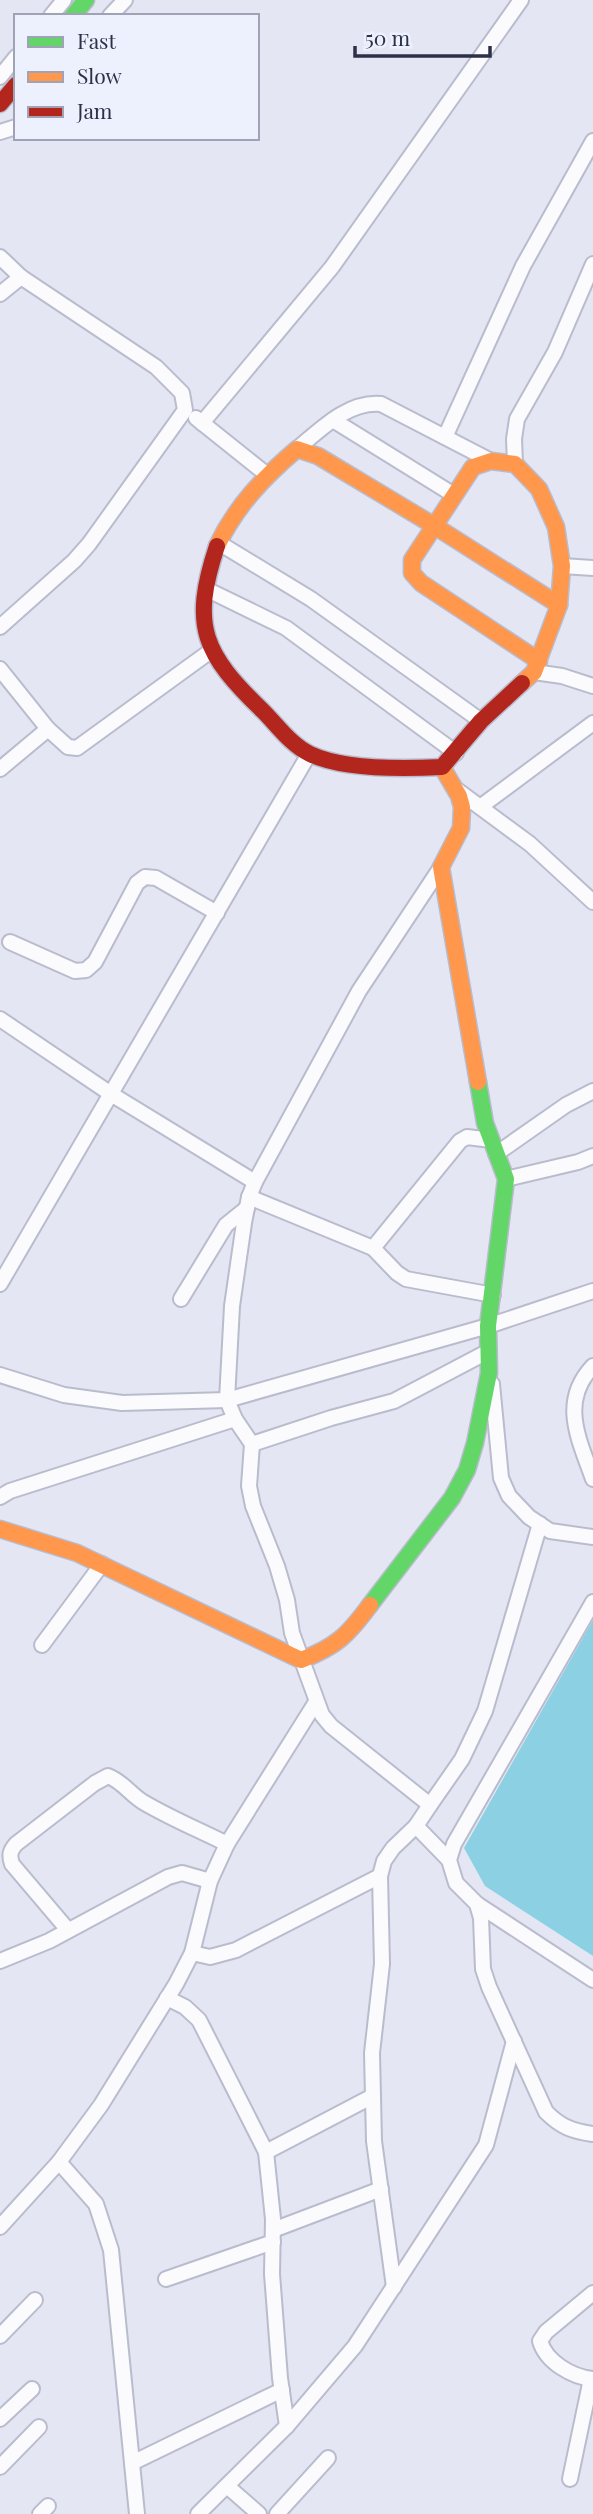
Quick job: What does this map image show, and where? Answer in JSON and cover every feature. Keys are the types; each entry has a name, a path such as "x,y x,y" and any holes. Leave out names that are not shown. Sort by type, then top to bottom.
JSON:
{"street":[{"path":"53,14 64,0"},
{"path":"75,14 86,0"},
{"path":"112,14 125,0"},
{"path":"202,423 332,267 521,0"},
{"path":"0,77 14,60"},
{"path":"0,104 14,87"},
{"path":"445,437 519,275 593,141"},
{"path":"0,257 21,277 156,366 182,393 185,410 266,474"},
{"path":"515,464 514,439 517,419 555,352 593,264"},
{"path":"0,294 21,277"},
{"path":"367,403 380,404 491,461 515,464 539,489 556,527 562,566 559,605 537,666 481,721 442,768 413,770 309,754 234,685 206,635 203,607 209,571 219,543 237,509 266,474 333,420 367,403"},
{"path":"0,627 74,561 89,544 185,410"},
{"path":"333,420 454,495"},
{"path":"297,449 318,456 559,605"},
{"path":"491,461 473,467 412,560 412,573 421,583 537,666 593,686"},
{"path":"219,543 311,599 481,721"},
{"path":"562,566 593,568"},
{"path":"206,589 286,628 456,753"},
{"path":"0,669 48,729 68,747 76,748 212,650"},
{"path":"480,807 593,723"},
{"path":"0,769 48,729"},
{"path":"0,1284 309,754"},
{"path":"430,1805 331,1726 322,1715 301,1660 277,1566 253,1506 249,1486 253,1444 235,1419 227,1400 232,1306 248,1202 255,1182 359,991 441,867 461,831 465,812 457,790 442,768"},
{"path":"457,790 530,845 593,902"},
{"path":"441,867 485,1123 506,1179 488,1326 489,1373 494,1398 500,1478 509,1496 529,1517 550,1531 593,1537"},
{"path":"10,942 75,971 86,970 95,962 137,883 145,877 156,877 217,913"},
{"path":"0,1018 111,1094 255,1182"},
{"path":"494,1147 593,1091"},
{"path":"373,1248 460,1141 473,1137 494,1147"},
{"path":"506,1179 593,1156"},
{"path":"248,1202 373,1248 406,1279 493,1295"},
{"path":"181,1299 226,1225 248,1202"},
{"path":"0,1376 64,1395 122,1403 227,1400 488,1326 593,1291"},
{"path":"253,1444 331,1418 394,1401 489,1352"},
{"path":"593,1366 575,1394 573,1410 574,1427 593,1479"},
{"path":"0,1529 77,1553 301,1660 323,1653 350,1632 452,1498 467,1470 475,1443 489,1373"},
{"path":"0,1497 10,1491 235,1419"},
{"path":"394,2287 374,2141 372,2053 382,1964 380,1876 384,1861 393,1848 416,1826 462,1759 485,1711 540,1524"},
{"path":"42,1645 102,1564"},
{"path":"449,1860 454,1844 593,1602"},
{"path":"0,2227 59,2162 101,2105 167,1998 192,1953 210,1881 227,1843 316,1702"},
{"path":"68,1930 9,1857 16,1844 95,1783 108,1776 118,1779 135,1797 149,1806 227,1843"},
{"path":"416,1826 449,1860 457,1883 477,1904 593,1980"},
{"path":"0,1961 68,1930 168,1877 181,1873 210,1881"},
{"path":"192,1953 210,1958 236,1950 380,1876"},
{"path":"477,1904 481,1918 483,1969 546,2112 558,2124 571,2131 593,2134"},
{"path":"167,1998 186,2007 199,2020 266,2152 273,2236 272,2274 287,2426"},
{"path":"198,2514 287,2426 355,2346 486,2146 514,2041"},
{"path":"266,2152 373,2096"},
{"path":"59,2162 96,2204 111,2250 137,2514"},
{"path":"166,2279 381,2189"},
{"path":"570,2479 592,2379 581,2377 551,2360 543,2352 540,2341 593,2293"},
{"path":"0,2336 35,2300"},
{"path":"0,2419 32,2389"},
{"path":"132,2463 282,2390"},
{"path":"0,2467 39,2427"},
{"path":"277,2514 328,2458"},
{"path":"227,2486 259,2514"}],"water":[{"path":"593,1620 593,1956 485,1886 464,1848"}],"traffic: fast":[{"path":"75,14 86,0"},
{"path":"370,1605 452,1498 467,1470 475,1443 489,1373 488,1326 506,1179 485,1123 478,1082"}],"traffic: slow":[{"path":"217,546 252,493 297,449 318,456 559,605"},
{"path":"522,683 534,672 559,605 562,566 556,527 539,489 515,464 491,461 473,467 412,560 412,573 421,583 539,661"},
{"path":"442,767 459,796 462,807 461,828 441,867 478,1082"},
{"path":"0,1529 77,1553 301,1660 340,1639 370,1605"}],"traffic: jam":[{"path":"0,104 14,87"},
{"path":"217,546 204,598 204,619 215,655 227,673 290,740 310,754 357,766 442,767 481,721 522,683"}]}
